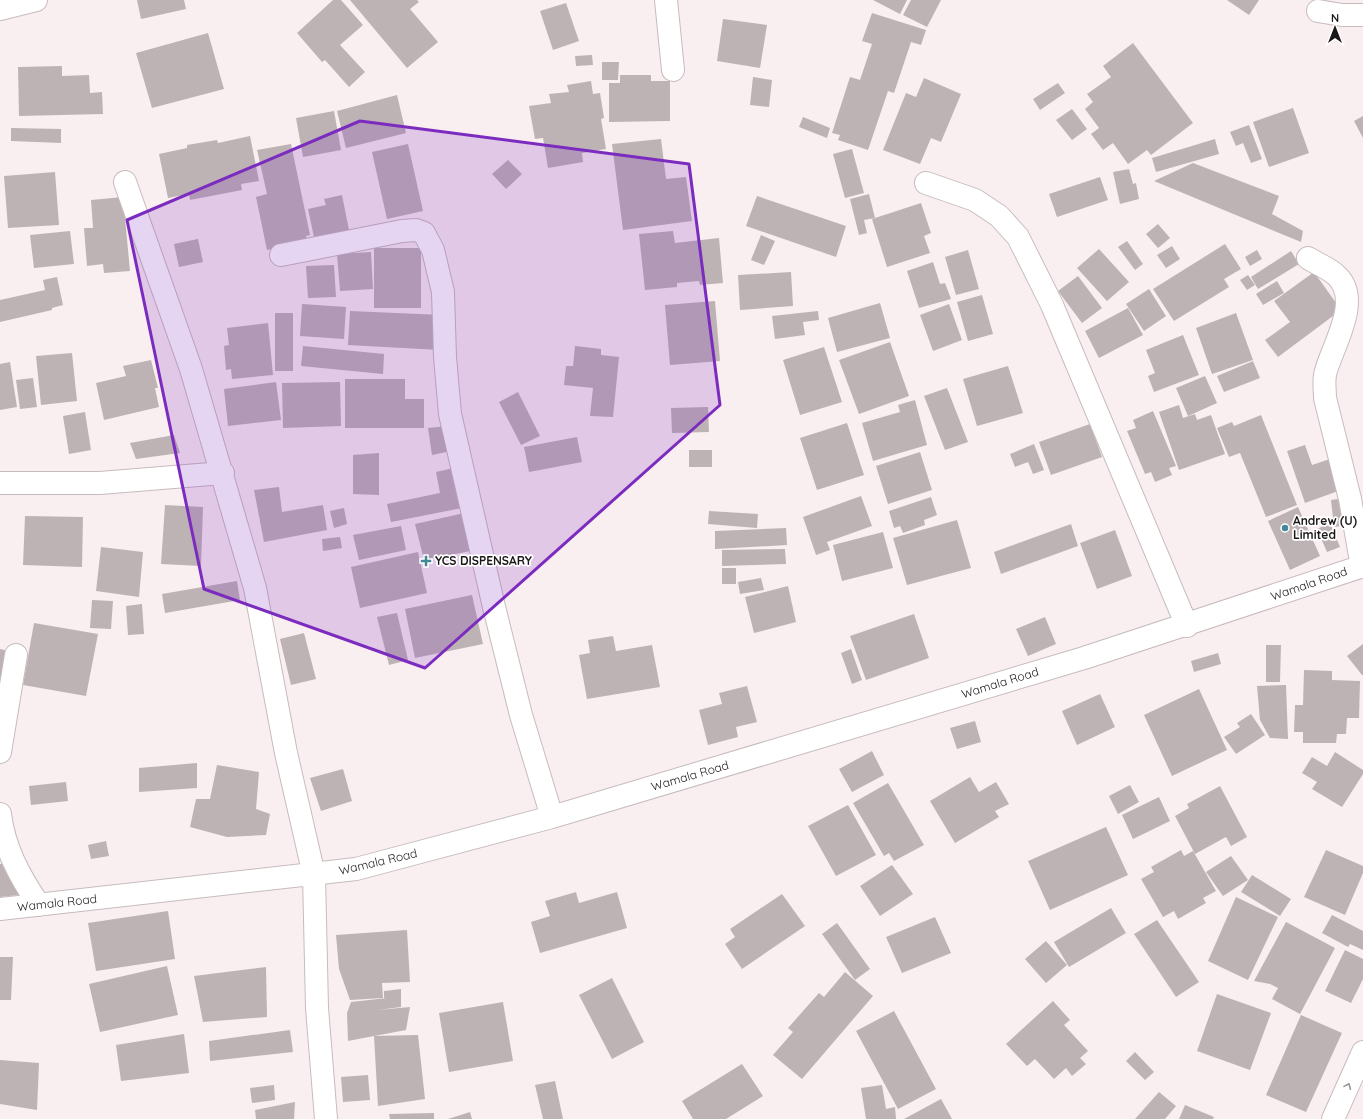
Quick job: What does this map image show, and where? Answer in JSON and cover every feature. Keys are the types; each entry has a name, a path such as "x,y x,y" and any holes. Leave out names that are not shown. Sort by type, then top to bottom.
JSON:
{"street":[{"path":"0,9 36,0"},
{"path":"666,0 672,70"},
{"path":"1318,11 1342,15 1363,15"},
{"path":"125,182 191,369 223,473 255,588 286,753 314,875 317,1008 326,1119"},
{"path":"926,183 975,200 999,216 1018,237 1052,305 1187,626"},
{"path":"281,255 402,231 416,230 424,233 429,240 433,250 443,292 445,357 450,414 517,699 552,816"},
{"path":"1308,258 1338,277 1343,285 1347,300 1345,320 1325,372 1325,391 1334,441 1350,499 1363,566"},
{"path":"0,483 100,483 223,473"},
{"name":"Wamala Road","path":"0,909 314,875 356,869 552,816 1187,626 1363,566"},
{"path":"0,752 16,655"},
{"path":"0,814 2,834 14,863 23,881 39,905"},
{"path":"1333,1119 1363,1052"}],"highlighted area":[{"path":"360,121 689,164 720,405 425,668 204,589 127,220"}],"building":[{"path":"137,0 184,0 186,9 141,19"},
{"path":"333,0 341,0 363,25 340,45 365,72 349,87 325,60 322,62 297,33"},
{"path":"350,0 417,0 419,2 410,9 438,42 407,68"},
{"path":"873,0 907,0 900,14"},
{"path":"911,0 941,0 927,27 903,15"},
{"path":"1227,0 1259,0 1249,15"},
{"path":"566,3 579,41 553,50 540,11"},
{"path":"872,13 926,30 921,45 911,42 894,93 888,91 868,150 838,140 840,135 832,133 850,77 860,80 872,44 862,41"},
{"path":"723,19 767,25 760,68 717,61"},
{"path":"208,33 224,89 152,108 136,53"},
{"path":"1133,43 1193,123 1151,155 1147,150 1128,164 1113,143 1103,150 1091,134 1099,128 1085,109 1093,102 1087,94 1111,77 1103,66"},
{"path":"592,55 593,65 576,66 575,56"},
{"path":"602,62 619,62 618,80 602,80"},
{"path":"62,66 62,76 89,75 90,93 102,92 103,114 19,116 18,67"},
{"path":"620,75 651,75 651,81 670,81 670,121 609,122 609,83 620,83"},
{"path":"753,77 772,80 769,107 750,105"},
{"path":"924,78 961,94 941,142 931,138 920,164 883,150 906,93 916,97"},
{"path":"591,81 593,94 600,93 604,118 601,119 606,149 582,153 583,162 548,168 543,138 535,139 529,106 551,103 549,94 569,92 567,85"},
{"path":"1058,83 1065,93 1040,110 1033,99"},
{"path":"397,95 406,133 346,148 337,111"},
{"path":"1293,108 1309,153 1269,167 1253,122"},
{"path":"1072,109 1087,129 1072,140 1056,120"},
{"path":"334,111 341,150 303,157 296,118"},
{"path":"1363,116 1363,138 1354,121"},
{"path":"803,117 830,128 827,138 799,127"},
{"path":"1249,125 1262,159 1251,163 1243,143 1236,146 1230,132"},
{"path":"11,128 61,129 61,143 11,141"},
{"path":"250,136 259,181 241,184 242,190 190,200 189,194 168,198 159,154 187,148 187,145 217,140 218,143"},
{"path":"661,139 666,179 686,177 692,221 623,230 612,144"},
{"path":"1215,139 1219,154 1156,172 1152,158"},
{"path":"291,144 310,235 306,236 307,241 267,250 256,197 267,194 257,150"},
{"path":"408,144 423,211 387,219 372,152"},
{"path":"852,149 864,193 845,198 833,154"},
{"path":"508,160 522,174 506,189 492,174"},
{"path":"1193,163 1279,196 1272,214 1303,231 1301,242 1154,181"},
{"path":"1129,169 1133,184 1136,183 1139,199 1120,204 1113,172"},
{"path":"55,172 59,225 8,228 4,176"},
{"path":"1100,177 1108,200 1057,217 1049,194"},
{"path":"869,194 875,218 864,220 867,233 859,235 850,199"},
{"path":"342,195 350,235 315,242 308,209 326,205 324,199"},
{"path":"757,196 846,226 836,257 746,226"},
{"path":"123,197 130,271 104,273 103,264 87,266 84,228 93,228 91,200"},
{"path":"921,203 931,233 924,236 930,253 887,267 872,219"},
{"path":"1158,224 1170,238 1158,248 1146,234"},
{"path":"70,231 74,264 34,268 30,235"},
{"path":"673,231 675,243 719,238 723,283 700,285 699,281 677,283 677,287 645,290 639,234"},
{"path":"761,235 775,241 764,265 751,260"},
{"path":"198,239 203,262 179,267 174,244"},
{"path":"1127,241 1143,264 1135,270 1118,247"},
{"path":"1225,244 1241,269 1224,279 1229,287 1174,321 1153,289"},
{"path":"1172,246 1180,259 1166,268 1157,255"},
{"path":"374,248 421,248 421,308 374,308"},
{"path":"1099,249 1129,282 1107,301 1077,268"},
{"path":"968,250 979,289 956,295 945,257"},
{"path":"1257,250 1262,259 1250,266 1245,257"},
{"path":"1291,251 1299,264 1258,289 1251,277"},
{"path":"371,252 373,289 340,291 337,254"},
{"path":"933,262 940,284 945,283 951,299 919,308 907,271"},
{"path":"334,265 336,297 308,298 306,266"},
{"path":"791,272 793,306 740,310 738,275"},
{"path":"1314,272 1341,310 1278,357 1265,340 1290,322 1274,301"},
{"path":"1248,275 1255,285 1247,290 1240,280"},
{"path":"1078,276 1102,308 1082,323 1058,291"},
{"path":"57,277 63,305 52,308 52,310 0,322 0,300 45,290 43,280"},
{"path":"1277,281 1284,293 1263,305 1256,294"},
{"path":"1149,289 1166,316 1144,331 1126,304"},
{"path":"982,295 993,334 968,341 957,302"},
{"path":"715,301 720,361 670,365 665,305"},
{"path":"880,303 890,338 837,352 828,318"},
{"path":"302,304 346,307 344,339 300,336"},
{"path":"949,304 962,340 933,351 920,315"},
{"path":"1128,308 1143,335 1099,358 1085,331"},
{"path":"350,311 442,315 440,350 348,345"},
{"path":"818,311 819,320 803,322 805,335 775,339 772,316"},
{"path":"275,313 293,313 293,371 275,371"},
{"path":"1236,313 1253,360 1212,374 1196,328"},
{"path":"268,323 273,375 232,379 231,369 226,370 224,346 229,345 227,328"},
{"path":"1183,335 1199,375 1154,392 1148,376 1155,373 1146,350"},
{"path":"890,342 909,396 859,414 839,360"},
{"path":"303,346 384,354 383,374 301,366"},
{"path":"575,346 601,349 601,355 619,357 613,417 590,416 593,388 564,385 566,366 573,366"},
{"path":"824,347 842,402 800,415 783,360"},
{"path":"72,353 77,401 41,405 36,356"},
{"path":"151,360 158,388 155,388 159,407 104,420 96,383 126,376 123,366"},
{"path":"1253,361 1260,378 1224,392 1217,376"},
{"path":"10,362 17,407 0,410 0,364"},
{"path":"1008,366 1023,413 977,426 963,379"},
{"path":"1205,376 1217,403 1188,416 1176,388"},
{"path":"33,378 37,407 20,409 16,380"},
{"path":"345,379 405,379 405,399 424,399 424,428 345,428"},
{"path":"276,382 281,420 228,426 224,389"},
{"path":"340,382 341,426 283,428 282,383"},
{"path":"947,388 968,442 945,450 924,396"},
{"path":"518,392 540,436 521,445 499,402"},
{"path":"915,400 927,445 873,461 862,423 900,412 898,405"},
{"path":"1179,405 1183,418 1195,414 1197,420 1211,415 1225,454 1179,470 1159,412"},
{"path":"708,407 709,432 672,433 671,408"},
{"path":"1153,411 1176,466 1169,468 1172,475 1155,482 1151,472 1145,474 1127,431 1136,428 1133,420"},
{"path":"85,412 91,450 69,454 63,416"},
{"path":"1261,415 1297,505 1266,517 1240,453 1229,457 1217,428 1232,422 1234,426"},
{"path":"847,423 864,475 817,490 800,438"},
{"path":"1090,424 1102,457 1051,475 1039,442"},
{"path":"447,426 451,451 432,455 428,428"},
{"path":"174,435 180,453 136,459 130,443"},
{"path":"577,437 582,462 529,472 524,447"},
{"path":"1034,444 1044,470 1033,474 1028,462 1015,467 1010,454"},
{"path":"1305,445 1312,465 1330,459 1341,490 1305,503 1287,451"},
{"path":"689,450 712,450 712,467 689,467"},
{"path":"920,452 932,490 888,504 876,466"},
{"path":"379,453 379,495 353,494 353,455"},
{"path":"458,467 467,507 391,522 387,504 440,493 436,472"},
{"path":"279,487 282,512 323,505 327,530 264,542 254,490"},
{"path":"861,496 872,526 827,542 830,550 816,555 803,517"},
{"path":"931,497 937,515 924,520 925,525 903,533 900,526 894,528 889,511"},
{"path":"1345,498 1349,525 1334,527 1331,500"},
{"path":"165,505 203,507 201,566 161,564"},
{"path":"1298,507 1320,556 1290,570 1268,521"},
{"path":"344,508 347,524 334,528 330,511"},
{"path":"709,511 758,514 757,528 708,524"},
{"path":"469,512 481,549 424,560 415,524"},
{"path":"25,516 83,517 82,567 23,565"},
{"path":"957,520 971,568 907,585 893,538"},
{"path":"1330,523 1340,547 1327,552 1317,529"},
{"path":"1071,524 1078,546 1001,574 994,552"},
{"path":"401,526 406,550 359,560 353,535"},
{"path":"786,528 787,545 715,549 715,531"},
{"path":"1115,530 1132,576 1097,589 1080,543"},
{"path":"883,532 893,568 842,581 833,545"},
{"path":"340,537 342,548 323,551 322,539"},
{"path":"101,547 143,552 139,597 96,591"},
{"path":"785,549 786,564 722,566 722,550"},
{"path":"418,552 427,593 360,608 351,567"},
{"path":"722,568 736,568 736,584 722,584"},
{"path":"761,578 764,590 740,594 738,582"},
{"path":"237,581 240,600 165,613 162,594"},
{"path":"788,586 796,622 754,633 745,597"},
{"path":"472,595 483,644 415,658 405,609"},
{"path":"92,600 113,601 111,629 90,628"},
{"path":"142,604 144,634 128,635 126,606"},
{"path":"397,613 408,660 389,665 377,617"},
{"path":"914,614 929,658 866,680 850,636"},
{"path":"1045,617 1056,644 1028,656 1016,629"},
{"path":"34,623 98,634 86,696 23,685"},
{"path":"304,633 316,679 291,685 280,639"},
{"path":"613,636 616,651 652,645 660,687 587,699 579,655 590,653 588,640"},
{"path":"1363,644 1363,675 1362,675 1347,656"},
{"path":"1266,645 1281,645 1280,682 1266,682"},
{"path":"0,649 13,652 0,700"},
{"path":"851,649 862,680 852,684 841,653"},
{"path":"1218,653 1221,664 1194,672 1191,661"},
{"path":"1304,670 1332,671 1332,680 1360,681 1359,718 1347,718 1346,734 1337,734 1336,743 1303,743 1303,732 1294,732 1295,705 1303,705"},
{"path":"1286,685 1288,739 1270,738 1260,720 1257,686"},
{"path":"747,686 757,722 736,727 738,737 708,745 699,710 722,704 719,693"},
{"path":"1199,689 1227,750 1172,776 1144,715"},
{"path":"1100,694 1115,727 1077,745 1062,711"},
{"path":"1251,714 1265,735 1236,754 1224,737 1240,727 1237,723"},
{"path":"975,721 981,742 957,749 950,728"},
{"path":"872,751 884,775 852,792 839,769"},
{"path":"1335,752 1363,770 1363,774 1342,807 1312,789 1317,782 1302,773 1312,757 1327,766"},
{"path":"197,763 197,788 139,792 139,768"},
{"path":"217,765 259,772 256,809 270,814 266,835 227,837 190,827 196,799 210,799"},
{"path":"343,769 352,801 321,811 310,778"},
{"path":"970,777 979,792 996,782 1009,804 995,811 999,817 955,843 930,801"},
{"path":"66,782 68,801 31,805 29,786"},
{"path":"888,783 924,845 894,861 889,853 884,856 853,803"},
{"path":"1130,785 1139,802 1118,814 1109,796"},
{"path":"1220,786 1247,837 1231,846 1226,837 1195,854 1175,816 1189,808 1187,804"},
{"path":"1159,797 1170,821 1133,839 1122,815"},
{"path":"848,805 876,855 836,876 808,826"},
{"path":"1106,827 1128,875 1050,910 1028,861"},
{"path":"106,841 109,856 91,859 88,845"},
{"path":"1181,850 1184,856 1193,851 1216,891 1203,898 1206,903 1178,919 1174,911 1163,917 1141,879 1154,872 1151,867"},
{"path":"1326,850 1363,866 1363,873 1345,915 1304,897"},
{"path":"1231,856 1248,880 1223,896 1206,872"},
{"path":"14,862 18,895 0,897 0,864"},
{"path":"892,865 913,894 880,916 860,886"},
{"path":"1252,875 1291,899 1280,916 1241,892"},
{"path":"576,892 579,903 617,892 627,928 540,953 531,922 550,916 545,901"},
{"path":"782,894 805,926 742,969 725,944 735,937 730,929"},
{"path":"1236,897 1278,917 1248,980 1208,961"},
{"path":"1111,908 1126,933 1069,967 1054,942"},
{"path":"168,911 175,959 96,971 88,923"},
{"path":"1332,915 1363,931 1363,950 1350,944 1348,947 1322,933"},
{"path":"935,917 951,953 902,973 886,937"},
{"path":"1157,920 1199,982 1176,997 1134,934"},
{"path":"1286,922 1335,948 1300,1014 1272,999 1278,988 1270,984 1254,981"},
{"path":"837,923 870,969 855,980 822,934"},
{"path":"407,930 410,982 382,983 383,998 350,1000 339,969 336,935"},
{"path":"1046,941 1067,965 1046,983 1025,959"},
{"path":"1345,950 1363,959 1363,979 1351,1003 1325,991"},
{"path":"0,957 13,957 11,1000 0,1000"},
{"path":"167,966 178,1015 100,1032 89,984"},
{"path":"266,967 267,1017 203,1022 194,976"},
{"path":"845,972 873,996 802,1079 773,1055 793,1032 788,1028 819,993 824,997"},
{"path":"612,978 644,1042 612,1059 579,995"},
{"path":"401,989 401,1007 378,1010 410,1007 406,1030 348,1041 347,1013 351,1002 387,998 384,998 384,991"},
{"path":"1217,994 1271,1013 1250,1070 1197,1051"},
{"path":"1053,1001 1070,1020 1064,1025 1088,1051 1080,1058 1086,1064 1072,1076 1066,1068 1054,1079 1035,1059 1027,1066 1006,1044"},
{"path":"503,1002 513,1061 449,1072 439,1013"},
{"path":"894,1011 936,1089 898,1109 856,1031"},
{"path":"1301,1015 1342,1033 1306,1112 1266,1095"},
{"path":"290,1030 293,1052 210,1061 209,1041"},
{"path":"184,1034 189,1073 121,1081 116,1045"},
{"path":"418,1035 425,1099 378,1106 374,1036"},
{"path":"1135,1052 1154,1072 1145,1080 1126,1061"},
{"path":"0,1060 39,1063 37,1110 0,1104"},
{"path":"742,1064 763,1096 726,1119 693,1119 682,1101"},
{"path":"368,1075 370,1100 343,1102 341,1077"},
{"path":"555,1081 563,1119 543,1119 535,1085"},
{"path":"274,1085 275,1100 252,1103 250,1088"},
{"path":"882,1085 886,1109 895,1107 896,1119 866,1119 861,1088"},
{"path":"1159,1092 1176,1106 1165,1119 1135,1119"},
{"path":"941,1099 952,1119 904,1119"},
{"path":"295,1102 294,1119 256,1119 255,1110"},
{"path":"1185,1105 1214,1117 1213,1119 1179,1119"},
{"path":"470,1112 472,1119 448,1119"},
{"path":"434,1113 434,1119 390,1119 389,1114"}],"place":[{"name":"Andrew (U) Limited","path":"1285,528"},
{"name":"YCS DISPENSARY","path":"426,561"}]}
